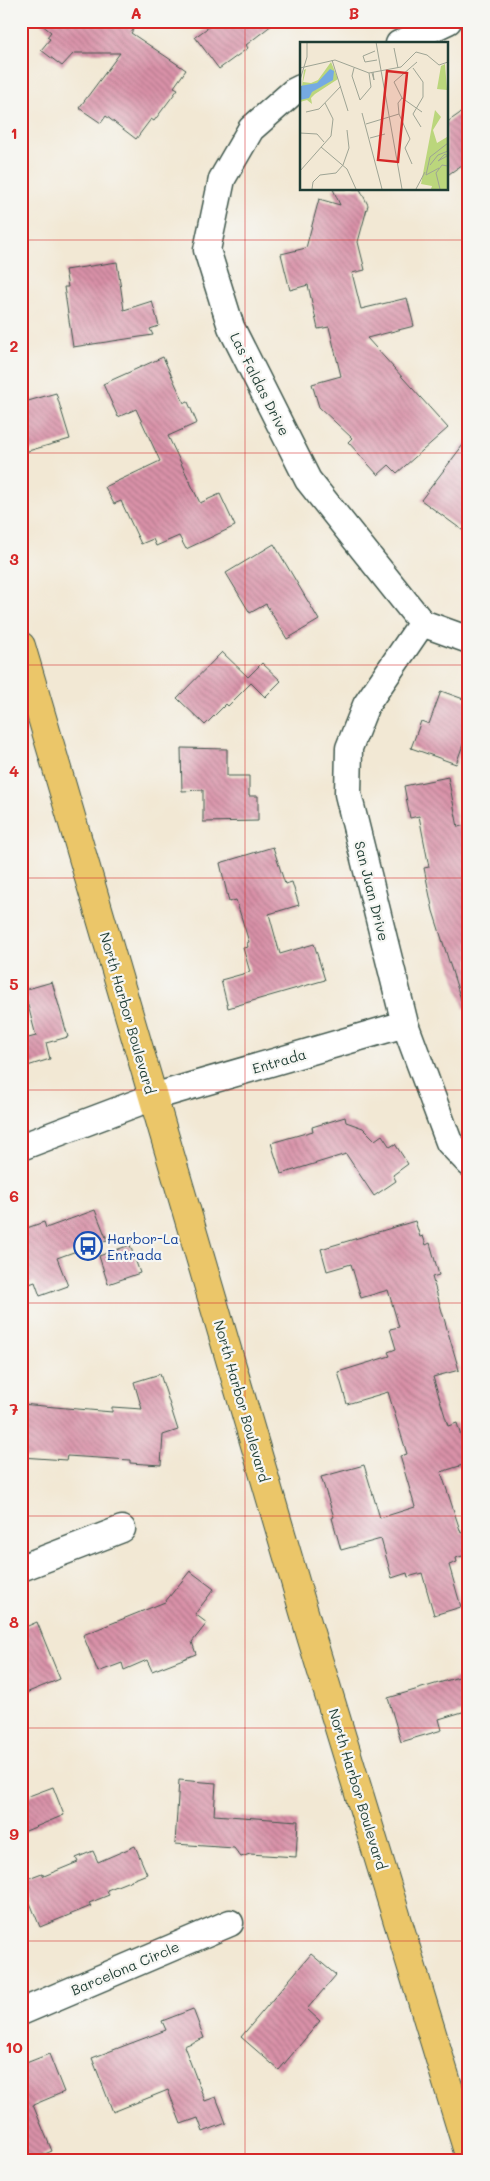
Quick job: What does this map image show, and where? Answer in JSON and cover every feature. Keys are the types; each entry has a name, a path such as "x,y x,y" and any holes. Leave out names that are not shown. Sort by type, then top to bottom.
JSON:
{"main road":[{"name":"North Harbor Boulevard","path":"21,646 309,1626 469,2155"}],"street":[{"path":"403,42 448,21"},
{"name":"Las Faldas Drive","path":"300,88 293,92 251,129 222,179 207,250 231,327 308,480 422,623"},
{"path":"422,623 469,640"},
{"name":"San Juan Drive","path":"422,623 366,705 349,748 348,794 405,1024 449,1142 469,1163"},
{"name":"Entrada","path":"21,1147 152,1097 405,1024"},
{"path":"21,1568 122,1529"},
{"name":"Barcelona Circle","path":"21,2012 230,1923"}],"building":[{"path":"37,21 139,21 131,33 186,70 174,87 178,89 154,121 151,119 136,139 106,116 101,123 79,108 120,53 74,53 62,66 41,50 50,39 47,37 51,32"},
{"path":"217,21 277,21 246,45 248,48 219,69 195,37"},
{"path":"469,107 469,160 448,175 448,122"},
{"path":"333,190 360,190 368,205 358,242 365,270 352,273 361,309 407,298 414,326 367,338 448,428 397,473 389,465 378,475 348,442 352,438 319,407 312,384 341,376 329,327 318,329 308,285 290,290 281,254 306,248 319,199 340,205"},
{"path":"117,262 124,310 152,301 159,326 150,329 153,335 73,347 64,287 68,287 65,270"},
{"path":"163,357 184,403 188,402 197,423 168,436 200,503 220,494 235,526 186,549 179,536 156,546 153,539 141,544 121,501 114,504 105,487 160,461 136,409 118,417 103,384"},
{"path":"56,393 70,439 21,453 21,403"},
{"path":"469,437 469,535 421,500"},
{"path":"274,544 319,620 287,639 266,604 250,613 226,573"},
{"path":"222,652 248,677 262,663 281,681 265,697 251,683 205,725 177,698"},
{"path":"441,691 469,701 469,728 456,764 411,748 421,721 429,724"},
{"path":"181,748 227,749 227,776 249,776 249,796 258,796 258,821 203,822 203,790 182,791"},
{"path":"448,777 458,827 469,824 469,1008 464,1009 433,911 424,868 429,867 419,816 410,818 404,786"},
{"path":"273,847 285,884 292,882 299,905 269,914 280,954 314,944 325,980 228,1008 221,980 250,972 243,948 248,947 247,943 249,942 236,900 229,902 220,863"},
{"path":"52,982 68,1037 46,1043 50,1059 21,1068 21,1040 36,1036 24,990"},
{"path":"345,1117 346,1122 363,1128 375,1140 382,1135 390,1147 395,1144 408,1164 393,1175 396,1181 374,1196 346,1154 281,1174 271,1143 313,1131 312,1127"},
{"path":"95,1210 107,1240 57,1258 68,1286 40,1296 35,1282 21,1287 21,1230 44,1222 46,1228"},
{"path":"415,1221 420,1237 423,1236 426,1245 430,1243 439,1275 432,1277 459,1370 433,1377 448,1426 457,1423 469,1463 441,1472 461,1533 469,1531 469,1554 456,1558 457,1562 449,1565 461,1607 434,1615 422,1573 408,1577 407,1573 392,1578 381,1539 341,1550 332,1518 334,1517 321,1477 364,1465 380,1518 415,1507 400,1456 407,1454 388,1392 347,1404 338,1372 390,1356 388,1352 396,1349 390,1329 399,1327 388,1290 361,1298 351,1264 327,1271 321,1249"},
{"path":"130,1245 140,1273 108,1284 99,1256"},
{"path":"160,1374 178,1430 163,1435 161,1465 130,1463 130,1460 67,1456 66,1460 21,1457 21,1404 112,1412 112,1407 142,1409 134,1382"},
{"path":"190,1571 214,1589 195,1614 207,1623 192,1642 196,1654 152,1671 147,1660 124,1670 122,1663 98,1672 83,1635 165,1602"},
{"path":"37,1622 60,1679 21,1695 21,1629"},
{"path":"469,1674 469,1710 439,1719 442,1730 401,1742 388,1698"},
{"path":"179,1780 216,1783 214,1815 298,1821 296,1857 250,1854 241,1857 234,1848 175,1844"},
{"path":"53,1787 64,1815 21,1833 21,1799"},
{"path":"135,1846 147,1874 107,1890 109,1895 89,1903 91,1906 40,1927 21,1881 42,1873 44,1876 78,1862 76,1858 93,1851 98,1862"},
{"path":"311,1954 336,1975 307,2009 320,2021 279,2070 241,2037"},
{"path":"193,2009 204,2038 184,2046 205,2101 216,2097 226,2123 203,2132 198,2118 181,2124 168,2090 113,2112 92,2058 166,2030 162,2021"},
{"path":"49,2054 64,2092 33,2105 52,2151 30,2160 21,2160 21,2065"}],"place":[{"name":"Harbor-La Entrada","path":"88,1246"}]}
